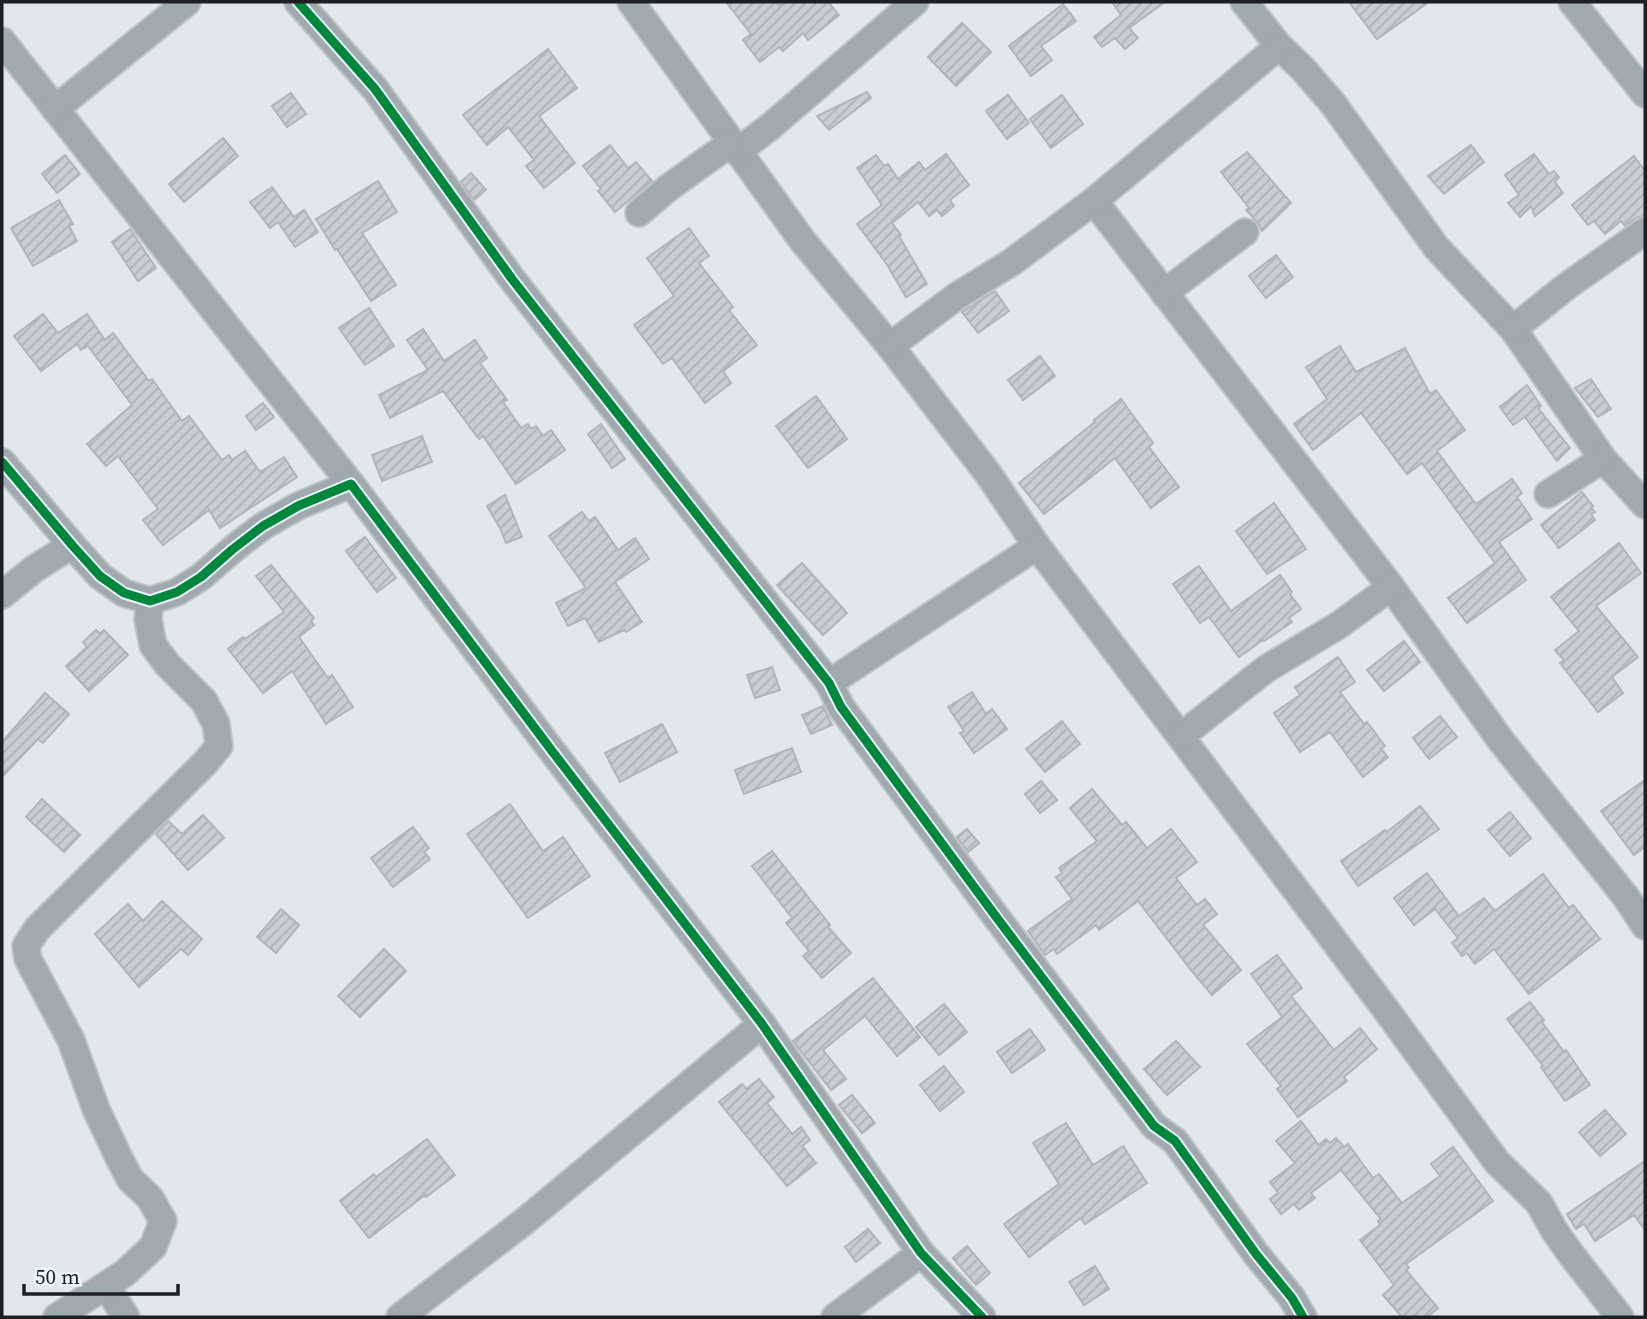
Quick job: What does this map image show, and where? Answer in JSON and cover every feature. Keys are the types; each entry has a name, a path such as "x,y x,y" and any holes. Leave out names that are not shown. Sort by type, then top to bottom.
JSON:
{"street":[{"path":"55,109 187,2"},
{"path":"298,2 375,89 512,279 829,683 841,707 986,903 1154,1126 1175,1141 1256,1254 1292,1298 1303,1317"},
{"path":"631,2 802,240 890,346 989,475 1037,546 1384,1007 1497,1162 1539,1203 1570,1253 1620,1317"},
{"path":"639,213 668,188 771,126 915,2"},
{"path":"1244,2 1279,46 1334,105 1436,247 1513,329 1603,459 1645,505"},
{"path":"1572,2 1645,94"},
{"path":"2,41 351,484 762,1024 921,1253 982,1317"},
{"path":"890,346 957,296 1012,262 1094,201 1279,46"},
{"path":"1094,201 1391,587 1502,742 1626,897 1645,926"},
{"path":"1513,329 1567,286 1645,231"},
{"path":"1164,293 1245,232"},
{"path":"1548,494 1603,459"},
{"path":"2,462 100,576 124,593 150,601 177,592 201,577 262,526 298,506 351,484"},
{"path":"2,596 34,569 72,545"},
{"path":"829,683 1037,546"},
{"path":"1181,736 1266,669 1339,625 1391,587"},
{"path":"57,1317 125,1273 153,1247 163,1221 150,1198 130,1179 119,1158 96,1109 71,1040 28,959 26,946 37,929 219,746 216,724 204,701 167,664 153,645 148,619 150,601"},
{"path":"400,1317 526,1220 762,1024"},
{"path":"835,1317 921,1253"},
{"path":"106,1286 127,1317"}],"building":[{"path":"726,2 776,2 779,5 787,2 828,2 839,15 808,40 803,33 783,51 779,47 760,62 743,40 751,34"},
{"path":"1112,2 1165,2 1129,28 1138,38 1125,49 1115,38 1102,47 1094,37 1121,15"},
{"path":"1349,2 1429,2 1377,39"},
{"path":"1063,4 1076,21 1041,46 1052,60 1031,76 1009,46"},
{"path":"962,23 991,52 956,86 928,57"},
{"path":"548,49 577,88 539,116 575,163 544,188 526,166 534,160 508,127 487,145 463,115"},
{"path":"867,92 871,98 829,130 817,116"},
{"path":"291,93 306,114 287,127 272,106"},
{"path":"1008,95 1029,123 1007,139 986,111"},
{"path":"1062,95 1083,124 1051,148 1030,119"},
{"path":"223,138 238,156 184,202 169,184"},
{"path":"610,145 628,168 636,162 652,181 615,212 583,166"},
{"path":"1471,145 1484,162 1444,194 1428,176"},
{"path":"1247,152 1291,203 1262,231 1246,210 1249,208 1221,172"},
{"path":"946,154 969,185 950,200 954,206 942,216 937,210 929,216 918,202 892,223 927,284 906,297 886,263 857,224 882,205 857,168 876,155 884,166 888,164 898,179 919,162 925,170"},
{"path":"1534,154 1549,174 1554,171 1559,177 1555,182 1563,193 1535,216 1531,206 1520,217 1508,203 1519,195 1505,175"},
{"path":"65,155 80,174 57,193 42,174"},
{"path":"1634,156 1645,171 1645,215 1625,226 1621,221 1605,234 1594,221 1588,225 1572,205"},
{"path":"471,173 486,190 474,200 461,182"},
{"path":"378,181 397,212 362,233 396,285 371,301 316,219"},
{"path":"272,187 294,217 304,210 318,232 295,247 278,222 270,228 250,202"},
{"path":"59,200 73,224 69,226 77,241 33,266 11,228"},
{"path":"689,228 709,256 699,263 733,307 729,310 757,345 723,371 731,383 705,403 672,358 663,364 634,325 674,296 647,258"},
{"path":"130,229 156,268 138,281 112,242"},
{"path":"1276,255 1293,277 1266,298 1249,276"},
{"path":"995,291 1009,311 978,333 962,312"},
{"path":"369,308 394,346 365,365 339,328"},
{"path":"43,314 58,333 87,314 105,340 113,333 149,381 152,379 182,421 189,416 222,460 229,455 232,460 245,451 260,472 284,457 297,477 220,528 209,510 163,545 143,520 158,509 118,456 106,466 87,444 132,405 88,346 81,350 77,344 41,371 14,336"},
{"path":"423,329 444,361 475,340 487,358 480,363 507,400 503,402 521,428 528,424 531,429 536,426 543,436 551,430 565,450 516,484 483,436 479,439 443,391 390,418 379,395 428,370 407,340"},
{"path":"1340,346 1356,372 1405,348 1430,394 1436,390 1465,430 1437,451 1476,504 1512,479 1522,493 1517,497 1532,519 1499,542 1526,580 1467,623 1448,598 1495,563 1422,463 1407,474 1361,413 1313,450 1294,424 1327,399 1306,367"},
{"path":"1040,356 1055,376 1023,400 1008,380"},
{"path":"1591,379 1611,409 1598,417 1575,388"},
{"path":"1527,385 1541,406 1538,408 1570,448 1557,461 1525,417 1513,425 1500,407"},
{"path":"816,396 847,439 808,468 776,426"},
{"path":"1121,399 1153,443 1149,447 1179,487 1151,508 1115,458 1044,514 1019,483"},
{"path":"263,403 274,417 256,430 246,416"},
{"path":"601,424 625,459 612,468 588,434"},
{"path":"422,436 432,462 382,481 372,455"},
{"path":"1582,492 1593,506 1591,508 1595,512 1591,514 1595,520 1559,548 1541,525"},
{"path":"505,495 522,537 506,543 487,506"},
{"path":"1274,503 1306,549 1267,574 1236,531"},
{"path":"582,512 589,521 595,517 618,550 635,538 649,559 615,582 642,622 626,632 624,630 599,642 585,618 568,626 556,603 586,588 549,536"},
{"path":"365,537 396,578 377,592 346,551"},
{"path":"1619,543 1641,573 1596,606 1638,657 1612,677 1623,693 1598,712 1560,663 1564,660 1555,650 1579,631 1551,597"},
{"path":"802,563 847,613 823,635 777,585"},
{"path":"271,565 314,618 311,621 314,625 299,637 328,678 332,675 353,707 326,724 292,671 263,693 228,649 284,612 256,576"},
{"path":"1199,566 1231,611 1280,575 1301,609 1289,618 1292,622 1239,657 1209,617 1200,623 1173,584"},
{"path":"96,630 100,634 104,630 128,655 89,691 66,666 87,647 83,642"},
{"path":"1404,641 1420,662 1384,691 1367,670"},
{"path":"1338,657 1355,682 1340,692 1385,746 1381,749 1388,757 1363,777 1330,732 1300,752 1274,713 1300,695 1295,687"},
{"path":"772,667 780,690 755,698 747,675"},
{"path":"972,692 986,714 992,709 1007,729 974,753 960,733 964,731 948,707"},
{"path":"45,693 69,714 43,743 38,739 2,777 2,742"},
{"path":"823,706 832,725 811,734 802,715"},
{"path":"1440,716 1457,737 1429,759 1413,738"},
{"path":"1062,721 1080,744 1045,772 1026,749"},
{"path":"662,724 677,752 620,782 605,753"},
{"path":"792,748 801,772 744,794 735,770"},
{"path":"1645,780 1645,847 1634,855 1601,811"},
{"path":"1041,781 1057,800 1040,813 1025,794"},
{"path":"1092,789 1122,825 1126,822 1147,848 1171,829 1197,862 1176,878 1197,905 1205,899 1217,914 1203,925 1241,970 1212,995 1138,901 1099,930 1096,925 1057,954 1054,949 1045,955 1028,931 1072,899 1056,877 1062,873 1059,868 1097,841 1070,808"},
{"path":"42,799 80,835 64,852 26,817"},
{"path":"510,804 543,851 563,837 590,876 528,918 467,834"},
{"path":"1420,806 1439,829 1358,886 1341,861 1385,830 1387,832"},
{"path":"1510,812 1531,838 1510,856 1488,830"},
{"path":"203,815 224,838 188,870 156,834 168,821 182,834"},
{"path":"413,827 429,848 424,852 430,859 393,887 371,858"},
{"path":"967,829 979,843 968,852 957,837"},
{"path":"772,851 830,925 828,927 851,953 822,978 803,956 809,951 786,923 792,918 752,866"},
{"path":"1427,873 1459,916 1484,898 1495,911 1543,874 1569,908 1573,905 1600,939 1529,994 1494,949 1475,964 1467,953 1462,956 1452,943 1458,938 1435,909 1414,925 1394,898"},
{"path":"162,901 202,939 188,955 181,949 139,987 95,934 128,904 143,921"},
{"path":"281,909 299,925 276,953 257,937"},
{"path":"384,949 406,971 360,1017 338,996"},
{"path":"1277,955 1302,988 1291,996 1334,1050 1360,1028 1377,1049 1344,1077 1347,1081 1298,1117 1277,1089 1281,1086 1247,1044 1282,1017 1251,974"},
{"path":"873,978 920,1037 897,1056 865,1016 823,1050 846,1079 831,1090 793,1041"},
{"path":"1530,1002 1590,1085 1565,1101 1541,1067 1543,1066 1507,1019"},
{"path":"944,1004 967,1032 939,1055 916,1027"},
{"path":"1030,1029 1045,1050 1012,1073 997,1052"},
{"path":"1176,1041 1200,1067 1167,1095 1144,1069"},
{"path":"944,1066 964,1092 940,1111 920,1085"},
{"path":"759,1079 774,1097 767,1103 792,1134 801,1127 810,1140 802,1146 816,1163 787,1186 719,1102 742,1084 746,1089"},
{"path":"852,1095 875,1123 862,1133 839,1105"},
{"path":"1605,1110 1626,1134 1600,1156 1579,1132"},
{"path":"1301,1121 1319,1145 1326,1139 1330,1143 1336,1138 1344,1147 1348,1144 1373,1178 1379,1174 1402,1203 1440,1176 1431,1164 1453,1147 1493,1201 1406,1264 1409,1268 1406,1270 1438,1308 1427,1317 1402,1317 1383,1295 1394,1285 1360,1240 1380,1225 1378,1221 1381,1219 1341,1170 1311,1193 1315,1198 1299,1210 1294,1204 1281,1214 1270,1199 1278,1193 1270,1182 1295,1163 1276,1141"},
{"path":"1066,1123 1093,1165 1123,1146 1147,1183 1085,1224 1081,1218 1029,1257 1004,1224 1059,1184 1033,1143"},
{"path":"427,1139 455,1175 369,1238 340,1201 374,1174 376,1177"},
{"path":"1645,1161 1645,1230 1634,1215 1595,1241 1584,1224 1576,1229 1567,1214"},
{"path":"868,1229 880,1243 856,1262 845,1247"},
{"path":"967,1246 990,1273 976,1285 953,1258"},
{"path":"1095,1266 1109,1289 1084,1305 1069,1282"}],"cycle path":[{"path":"298,2 375,89 512,279 829,683 841,707 994,914 1154,1126 1175,1141 1256,1254 1292,1298 1303,1317"},
{"path":"2,462 100,576 124,593 150,601 177,592 201,577 263,526 298,506 351,484 762,1024 921,1253 982,1317"}]}
